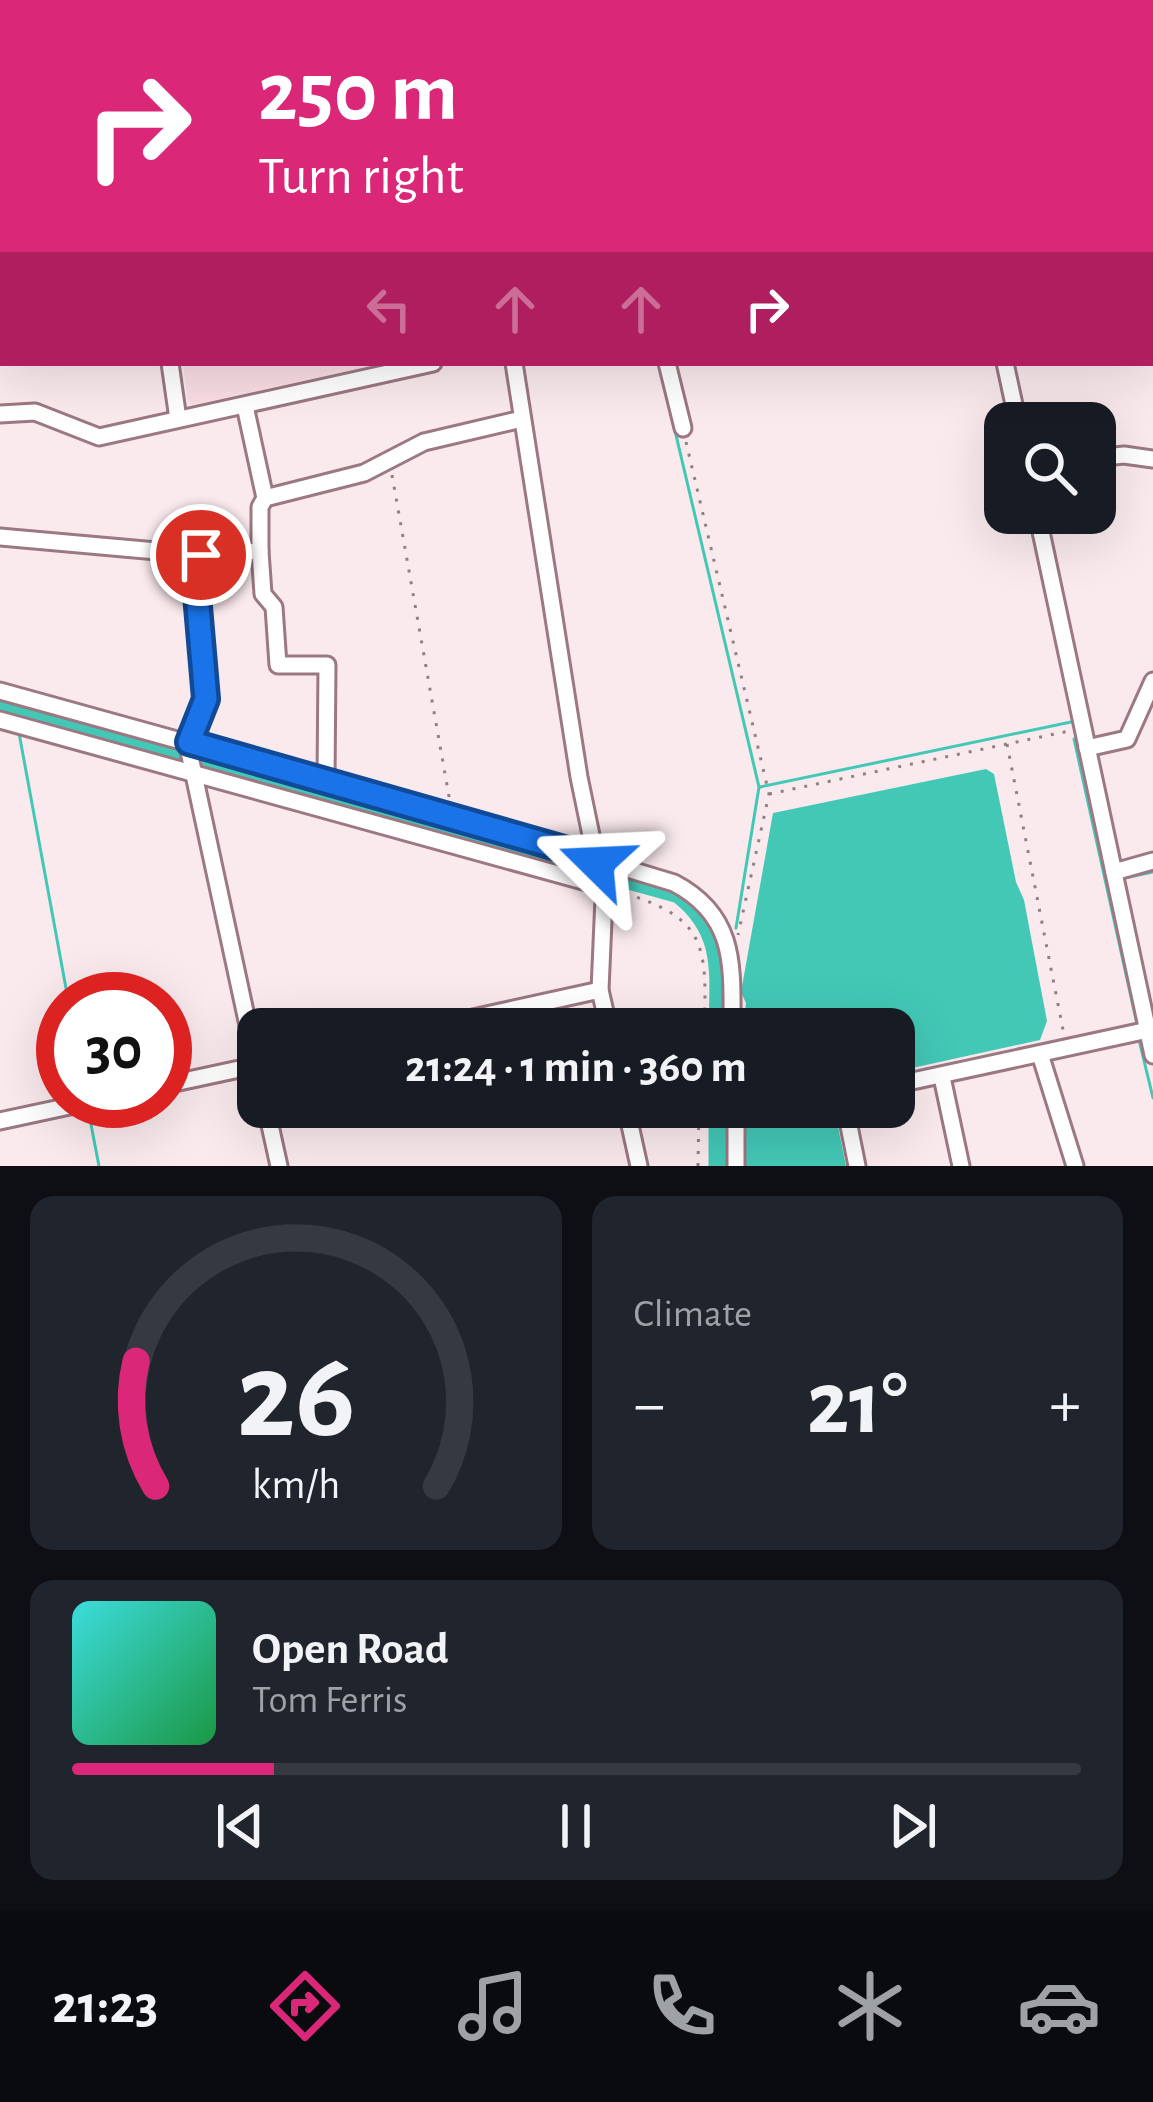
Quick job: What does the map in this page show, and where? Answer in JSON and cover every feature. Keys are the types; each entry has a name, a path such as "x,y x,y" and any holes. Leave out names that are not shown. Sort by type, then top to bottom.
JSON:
{"street":[{"path":"170,366 178,419"},
{"path":"0,414 34,412 99,437 420,366"},
{"path":"514,366 578,777 601,884 600,990 604,1008"},
{"path":"668,366 683,428"},
{"path":"1006,366 1013,402"},
{"path":"244,406 265,498 260,507 263,594 274,607 278,665 327,664 326,781"},
{"path":"265,498 364,473 424,442 523,419"},
{"path":"1116,456 1153,459"},
{"path":"1041,534 1153,1055"},
{"path":"0,537 201,555 260,551"},
{"path":"201,555 197,595 206,699 189,745 245,1008"},
{"path":"1087,748 1126,739 1153,681"},
{"path":"0,691 452,816 691,892 717,918 729,949 731,1008"},
{"path":"0,720 601,884"},
{"path":"1114,872 1153,861"},
{"path":"518,1008 600,990"},
{"path":"915,1081 1148,1030"},
{"path":"1040,1054 1075,1166"},
{"path":"192,1080 237,1071"},
{"path":"942,1077 961,1166"},
{"path":"0,1121 36,1113"},
{"path":"271,1128 279,1166"},
{"path":"631,1128 639,1166"},
{"path":"736,1128 736,1166"},
{"path":"849,1128 857,1166"}],"path":[{"path":"683,428 769,794 741,932 729,949"},
{"path":"389,459 452,816"},
{"path":"769,794 1082,729"},
{"path":"1007,744 1067,1048"},
{"path":"601,884 668,908 692,931 703,955 704,1008"},
{"path":"698,1166 699,1128"}],"shaded area":[{"path":"183,366 370,366 192,405"},
{"path":"986,769 994,774 1047,1021 1040,1040 915,1067 915,1008 745,1008 741,992 773,813"},
{"path":"744,1128 838,1128 846,1166 745,1166"}],"waterway":[{"path":"660,366 759,787 736,928"},
{"path":"0,705 679,893 695,907 713,938 719,1008"},
{"path":"760,787 1071,722"},
{"path":"19,733 63,972"},
{"path":"1074,739 1137,1024"},
{"path":"1120,879 1153,872"},
{"path":"1139,1040 1153,1098"},
{"path":"92,1128 99,1166"},
{"path":"719,1128 719,1166"}],"route":[{"path":"201,555 197,595 206,699 189,742 595,858 596,863"}]}
